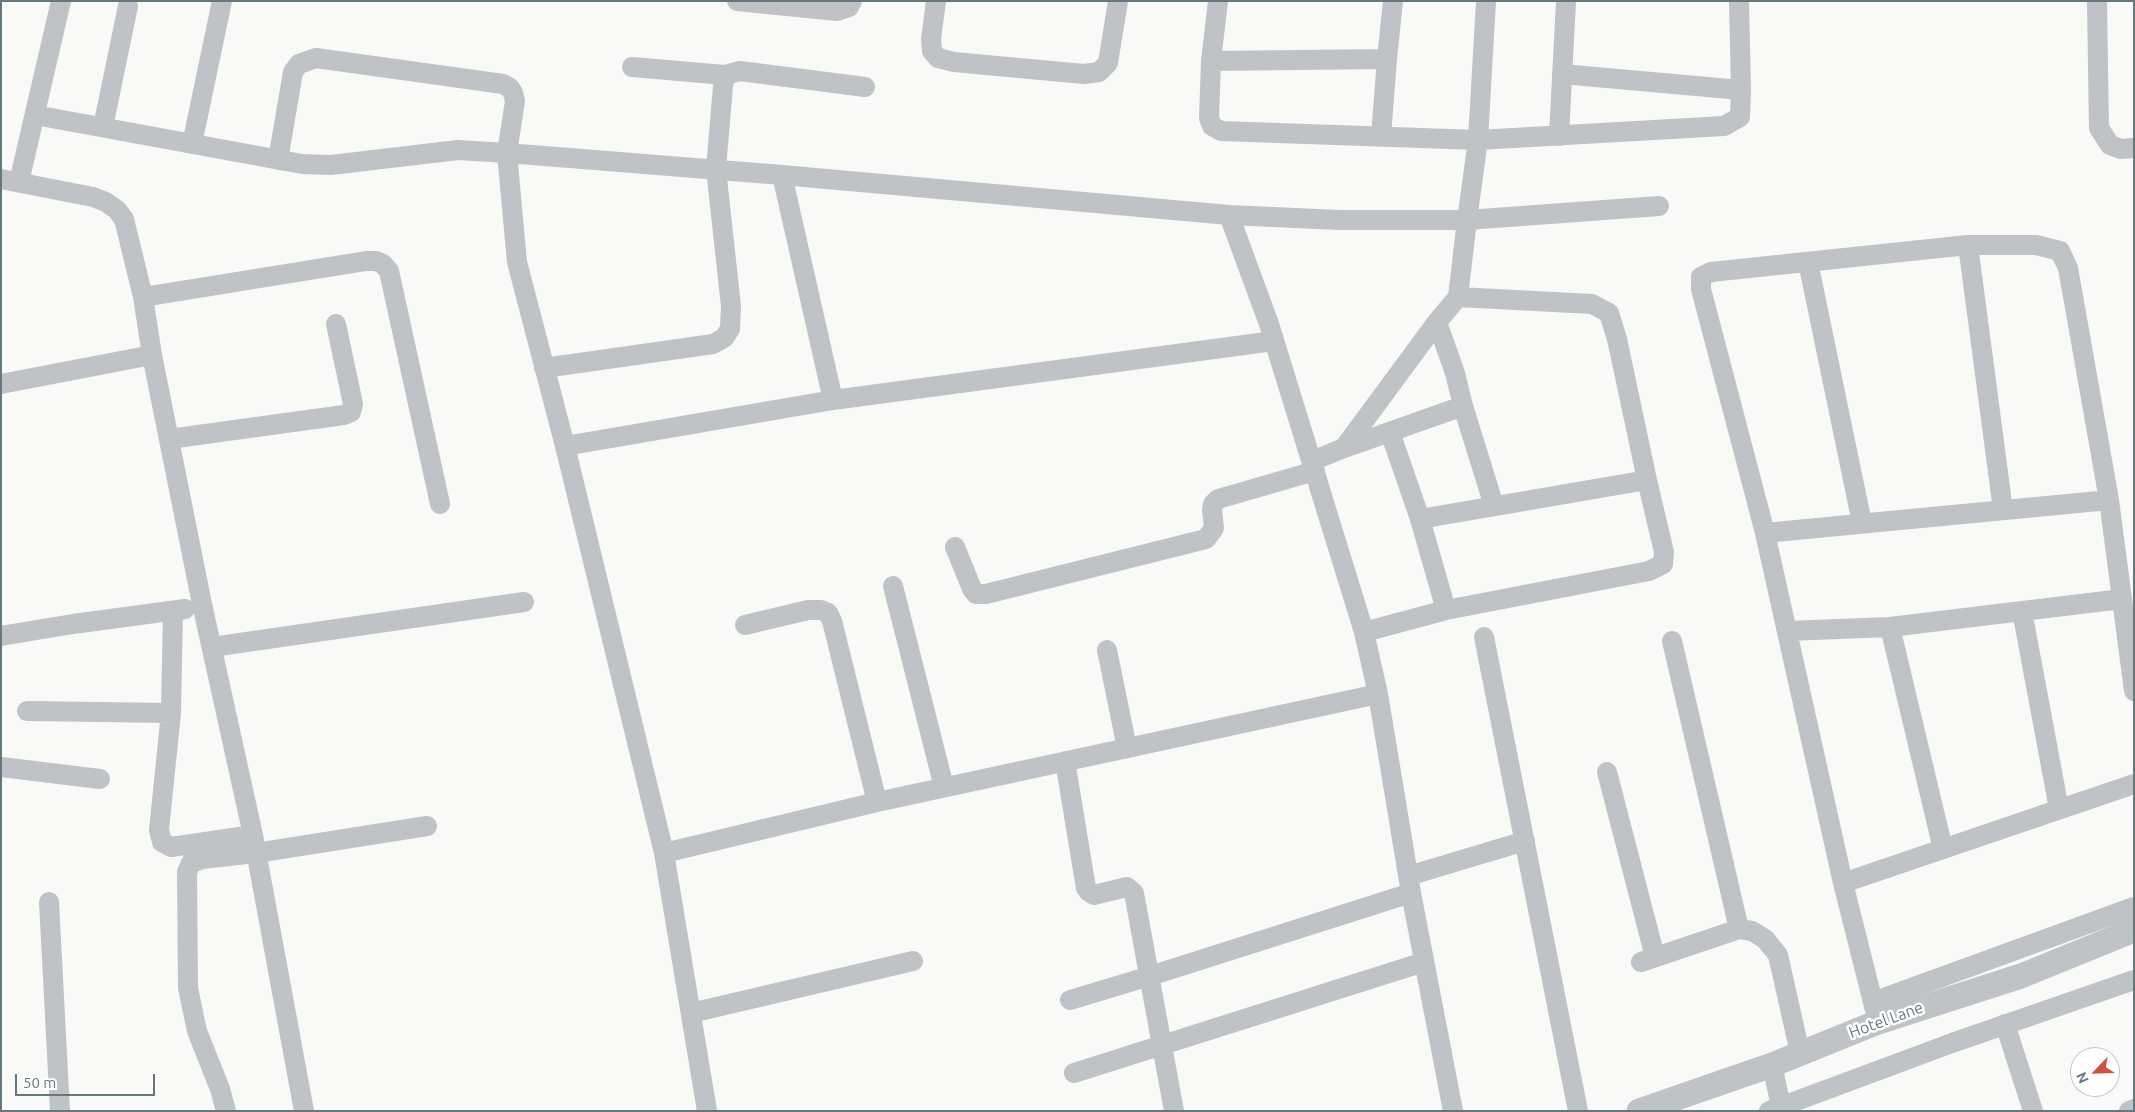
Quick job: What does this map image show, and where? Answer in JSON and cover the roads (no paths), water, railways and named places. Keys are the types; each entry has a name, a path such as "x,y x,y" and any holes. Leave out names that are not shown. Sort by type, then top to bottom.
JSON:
{"street":[{"path":"61,1 35,115 10,181 93,197 106,202 117,210 124,219 143,297 152,355 202,604 255,844 304,1111"},
{"path":"192,144 222,1"},
{"path":"733,2 837,12 849,7 852,1"},
{"path":"936,1 931,39 932,51 938,58 954,62 1084,74 1099,72 1108,62 1118,1"},
{"path":"1218,1 1211,61 1209,118 1212,126 1221,131 1478,140 1724,126 1740,117 1742,90 1739,1"},
{"path":"1381,136 1393,1"},
{"path":"1344,448 1436,322 1458,297 1478,140 1486,1"},
{"path":"1559,136 1566,1"},
{"path":"2097,1 2099,128 2110,145 2121,149 2134,148"},
{"path":"103,127 128,6"},
{"path":"278,160 293,72 299,64 316,58 503,84 510,88 515,101 507,153 517,262 565,446 664,853 706,1111"},
{"path":"1211,61 1387,59"},
{"path":"632,67 725,75 740,71 864,87"},
{"path":"1562,74 1742,90"},
{"path":"544,368 713,344 724,338 730,329 731,306 716,169 725,75"},
{"path":"35,115 302,164 332,165 458,150 716,169 1228,215 1338,220 1467,220 1659,206"},
{"path":"782,175 833,400"},
{"path":"1228,215 1274,341 1364,632 1378,694 1409,885 1452,1111"},
{"path":"2134,691 2109,500 2068,268 2060,251 2036,244 1968,245 1711,272 1701,278 1701,290 1765,532 1843,883 1875,1012 2134,907"},
{"path":"1968,245 2003,510"},
{"path":"143,297 366,261 376,261 383,264 389,271 440,504"},
{"path":"1808,262 1862,524"},
{"path":"1364,632 1446,610 1649,571 1662,564 1664,552 1617,339 1609,313 1592,304 1458,297"},
{"path":"1436,322 1455,373 1463,406 1494,506"},
{"path":"169,439 344,415 351,412 353,404 336,324"},
{"path":"565,446 833,400 1274,341"},
{"path":"1,384 152,355"},
{"path":"955,547 972,589 976,594 986,594 1206,539 1214,528 1212,510 1213,504 1218,499 1313,466 1344,448 1463,406"},
{"path":"1390,432 1420,519 1446,610"},
{"path":"1420,519 1647,480"},
{"path":"1765,532 2109,500"},
{"path":"893,586 944,788"},
{"path":"1787,631 1890,627 2122,599"},
{"path":"212,648 524,602"},
{"path":"1,636 73,624 173,611 202,604"},
{"path":"746,625 808,610 821,610 828,614 832,622 877,802"},
{"path":"173,611 171,713 158,830 162,842 171,847 255,844 427,826"},
{"path":"2022,611 2059,809"},
{"path":"1890,627 1943,849"},
{"path":"1484,637 1578,1111"},
{"path":"1672,641 1739,929"},
{"path":"1107,650 1127,748"},
{"path":"664,853 877,802 1378,694"},
{"path":"27,711 171,713"},
{"path":"1065,762 1086,888 1094,895 1127,887 1134,893 1174,1111"},
{"path":"1,767 100,780"},
{"path":"1606,772 1648,959 1739,929 1752,931 1765,939 1778,955 1800,1054"},
{"path":"1843,883 2134,784"},
{"path":"1070,1000 1150,976 1409,885 1525,841"},
{"path":"226,1111 192,1012 188,988 186,872 191,863 255,844"},
{"path":"50,902 60,1111"},
{"name":"Hotel Lane","path":"1639,1111 1773,1072 1800,1054 1875,1012 2021,976 2134,930"},
{"path":"691,1013 913,961"},
{"path":"1074,1073 1424,962"},
{"path":"1773,1072 1778,1107 2005,1024 2134,980"},
{"path":"2005,1024 2033,1111"},
{"path":"2129,1111 2134,1109"}]}
